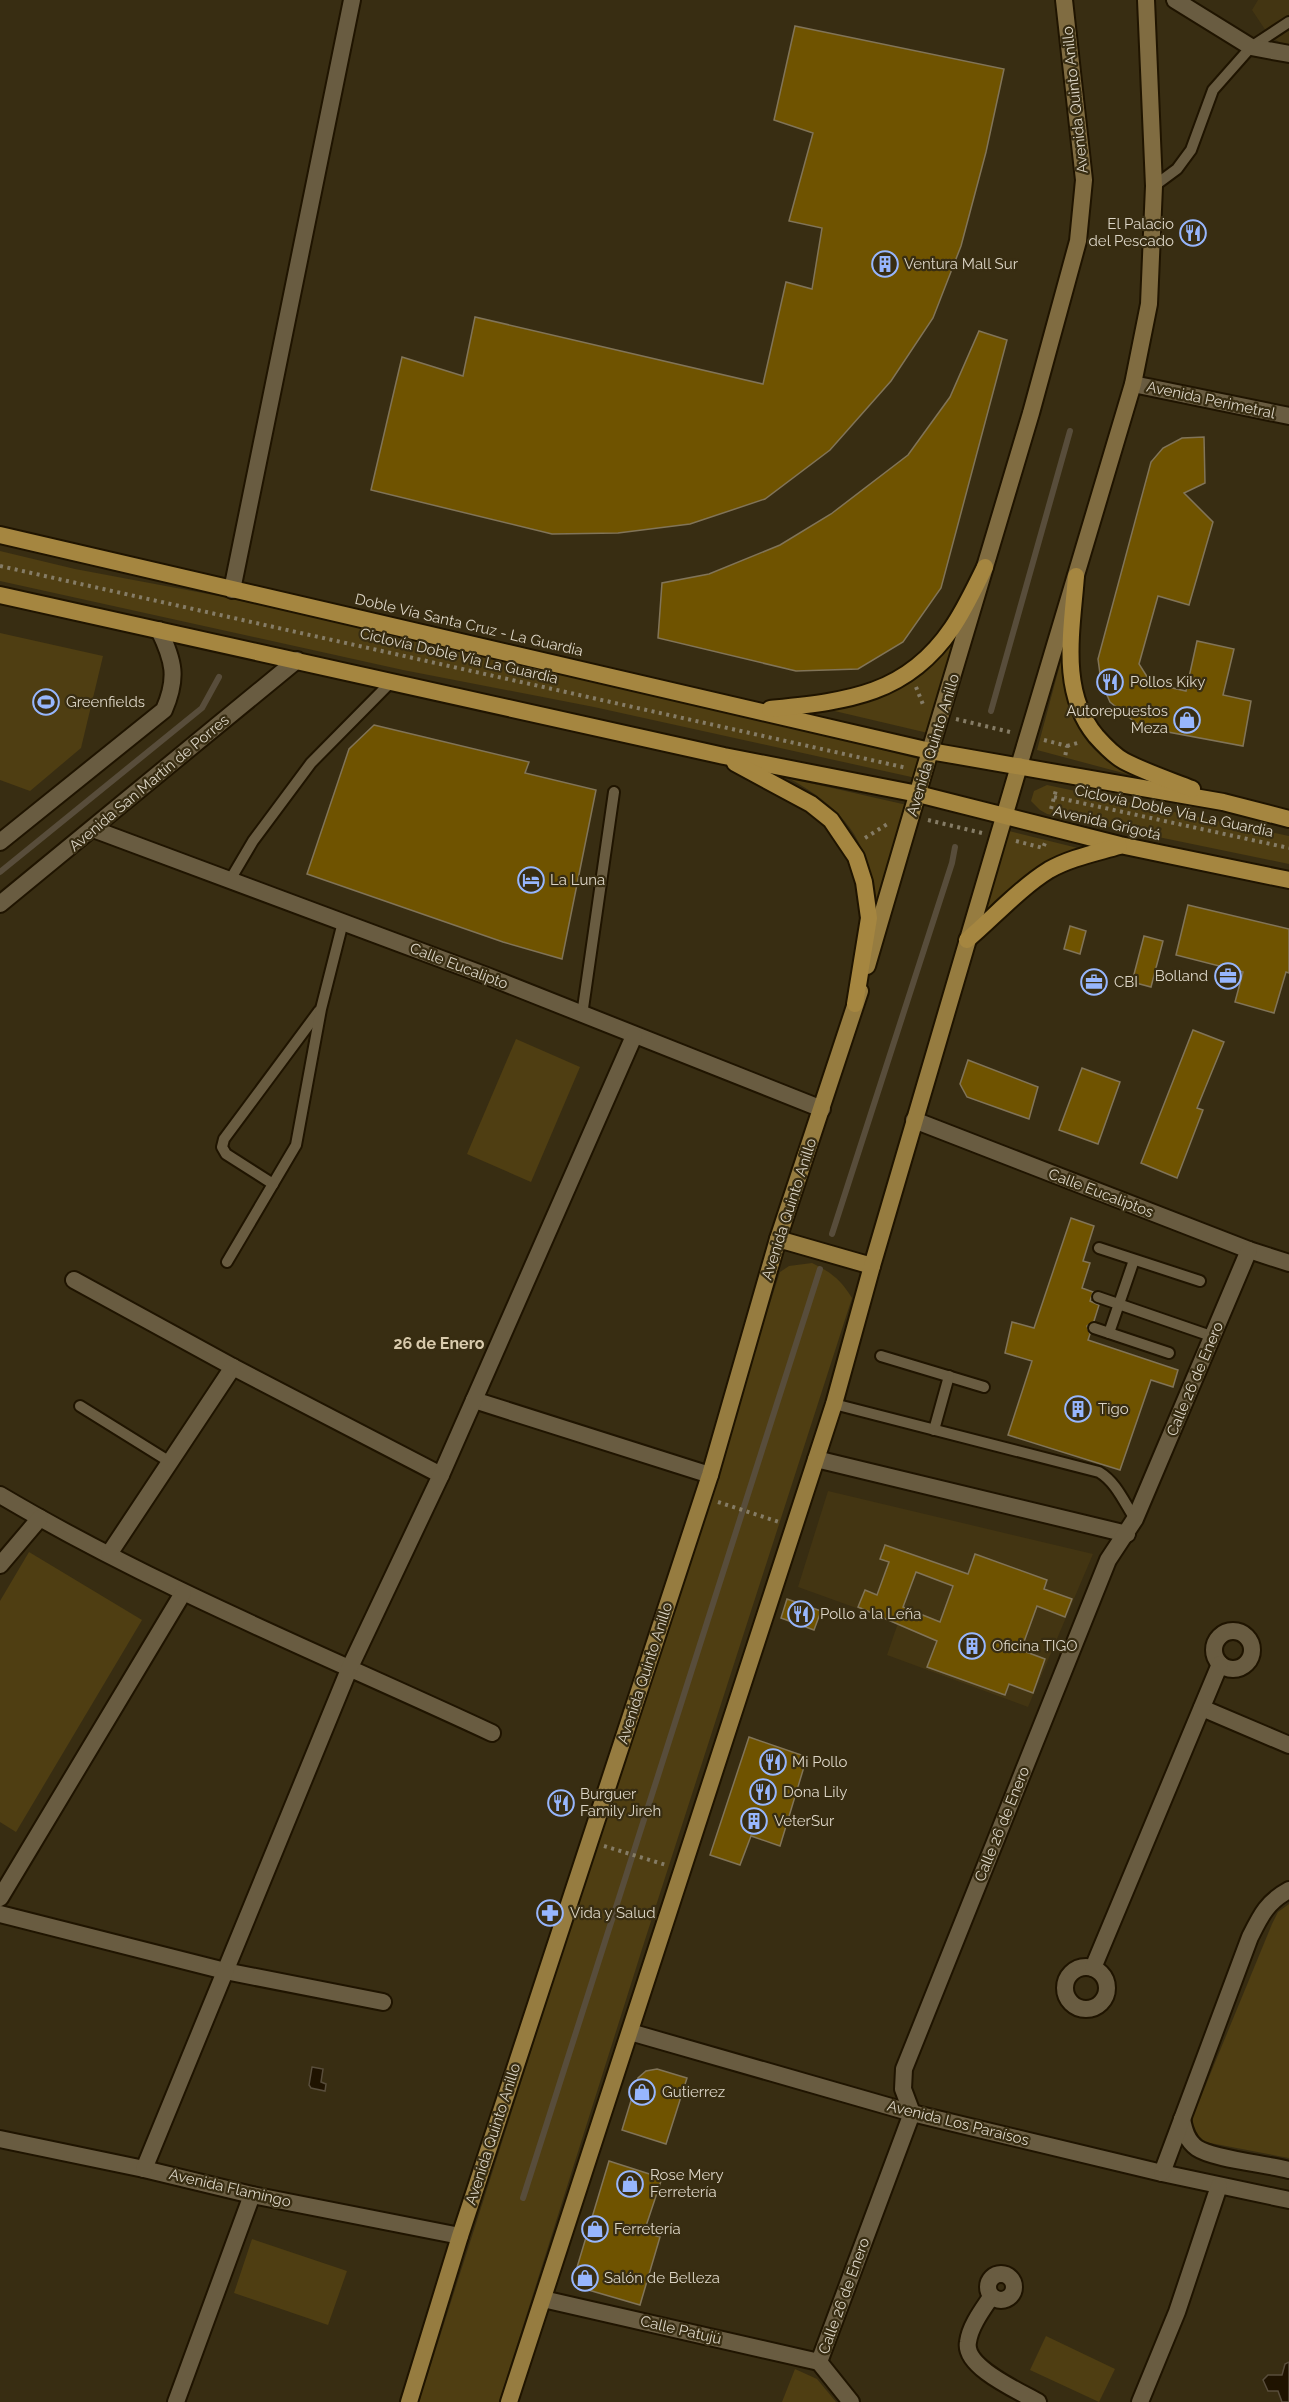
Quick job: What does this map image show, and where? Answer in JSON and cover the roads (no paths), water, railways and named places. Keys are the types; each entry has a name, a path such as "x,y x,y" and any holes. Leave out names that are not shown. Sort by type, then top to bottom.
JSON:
{"highway":[{"name":"Doble Vía Santa Cruz - La Guardia","path":"0,535 930,751"},
{"path":"754,710 815,704 856,696 895,683 925,662 953,628 985,567"},
{"path":"1076,576 1070,651 1072,682 1077,706 1086,725 1104,746 1122,760 1223,802"},
{"path":"0,595 724,756 918,794"},
{"path":"930,751 1223,802 1289,819"},
{"path":"724,756 811,804 831,820 856,857 864,882 869,918 855,1004"},
{"name":"Avenida Grigotá","path":"918,794 1120,845 1289,880"},
{"path":"967,940 1034,880 1049,870 1066,862 1120,845"}],"main road":[{"name":"Avenida Quinto Anillo","path":"409,2402 460,2236 710,1475 778,1239 822,1109 918,794 1031,413 1078,241 1084,180 1064,0"},
{"path":"509,2402 834,1404 914,1120 1133,384 1149,304 1154,186 1146,0"},
{"path":"778,1239 872,1266"}],"street":[{"path":"232,590 352,0"},
{"path":"1175,0 1251,47 1289,54"},
{"name":"Avenida Perimetral","path":"1133,384 1289,416"},
{"path":"0,842 164,710 173,683 173,670 171,655 159,630"},
{"name":"Avenida San Martín de Porres","path":"0,904 297,660"},
{"name":"Calle Eucalipto","path":"93,829 487,976 822,1109"},
{"path":"144,2169 350,1666 441,1475 634,1036"},
{"name":"Calle Eucaliptos","path":"914,1120 1249,1251 1289,1263"},
{"name":"Calle 26 de Enero","path":"851,2402 819,2362 912,2113 903,2089 904,2069 1108,1560 1131,1526 1249,1251"},
{"path":"74,1281 232,1367 441,1475"},
{"path":"109,1554 232,1367"},
{"path":"474,1400 710,1475"},
{"path":"816,1459 1131,1526"},
{"path":"0,1495 183,1593 350,1666 492,1733"},
{"path":"0,1565 40,1518"},
{"path":"0,1898 183,1593"},
{"path":"1093,1968 1220,1664"},
{"path":"1202,1708 1289,1745"},
{"path":"1162,2173 1250,1936 1265,1909 1275,1898 1289,1890"},
{"path":"0,1914 225,1971 383,2002"},
{"name":"Avenida Los Paraísos","path":"630,2032 912,2113 1162,2173 1289,2200"},
{"path":"1182,2119 1185,2133 1197,2148 1234,2159 1289,2170"},
{"name":"Avenida Flamingo","path":"0,2140 144,2169 252,2195 460,2236"},
{"path":"1140,2402 1177,2312 1219,2186"},
{"path":"176,2402 252,2195"},
{"path":"991,2296 967,2343 971,2358 994,2377 1038,2402"},
{"name":"Calle Patujú","path":"543,2299 819,2362"}],"lane":[{"path":"1154,186 1185,160 1191,150 1213,90 1251,47 1289,22"},
{"path":"230,880 253,841 312,763 392,681"},
{"path":"582,1015 614,792"},
{"path":"227,1262 296,1145 321,1009 343,922"},
{"path":"273,1184 226,1154 222,1147 224,1139 321,1009"},
{"path":"1099,1248 1200,1281"},
{"path":"1109,1333 1134,1260"},
{"path":"1098,1297 1214,1337"},
{"path":"1094,1328 1169,1353"},
{"path":"881,1356 984,1387"},
{"path":"934,1430 949,1376"},
{"path":"834,1404 1099,1472 1114,1485 1131,1526"},
{"path":"80,1406 170,1462"}],"waterway":[{"path":"991,711 1070,431"},
{"path":"0,872 202,708 219,677"},
{"path":"832,1234 952,863 955,847"},
{"path":"523,2198 820,1269"}],"place":[{"name":"El Palacio del Pescado","path":"1193,233"},
{"name":"Ventura Mall Sur","path":"885,264"},
{"name":"Pollos Kiky","path":"1110,682"},
{"name":"Greenfields","path":"46,702"},
{"name":"Autorepuestos Meza","path":"1187,720"},
{"name":"La Luna","path":"531,880"},
{"name":"Bolland","path":"1228,976"},
{"name":"CBI","path":"1094,982"},
{"name":"Tigo","path":"1078,1409"},
{"name":"Pollo a la Leña","path":"801,1614"},
{"name":"Oficina TIGO","path":"972,1646"},
{"name":"Mi Pollo","path":"773,1762"},
{"name":"Dona Lily","path":"763,1792"},
{"name":"Burguer Family Jireh","path":"561,1803"},
{"name":"VeterSur","path":"754,1821"},
{"name":"Vida y Salud","path":"550,1913"},
{"name":"Gutierrez","path":"642,2092"},
{"name":"Rose Mery Ferretería","path":"630,2184"},
{"name":"Ferretería","path":"595,2229"},
{"name":"Salón de Belleza","path":"585,2278"}],"district":[{"name":"26 de Enero","path":"439,1343"}]}
